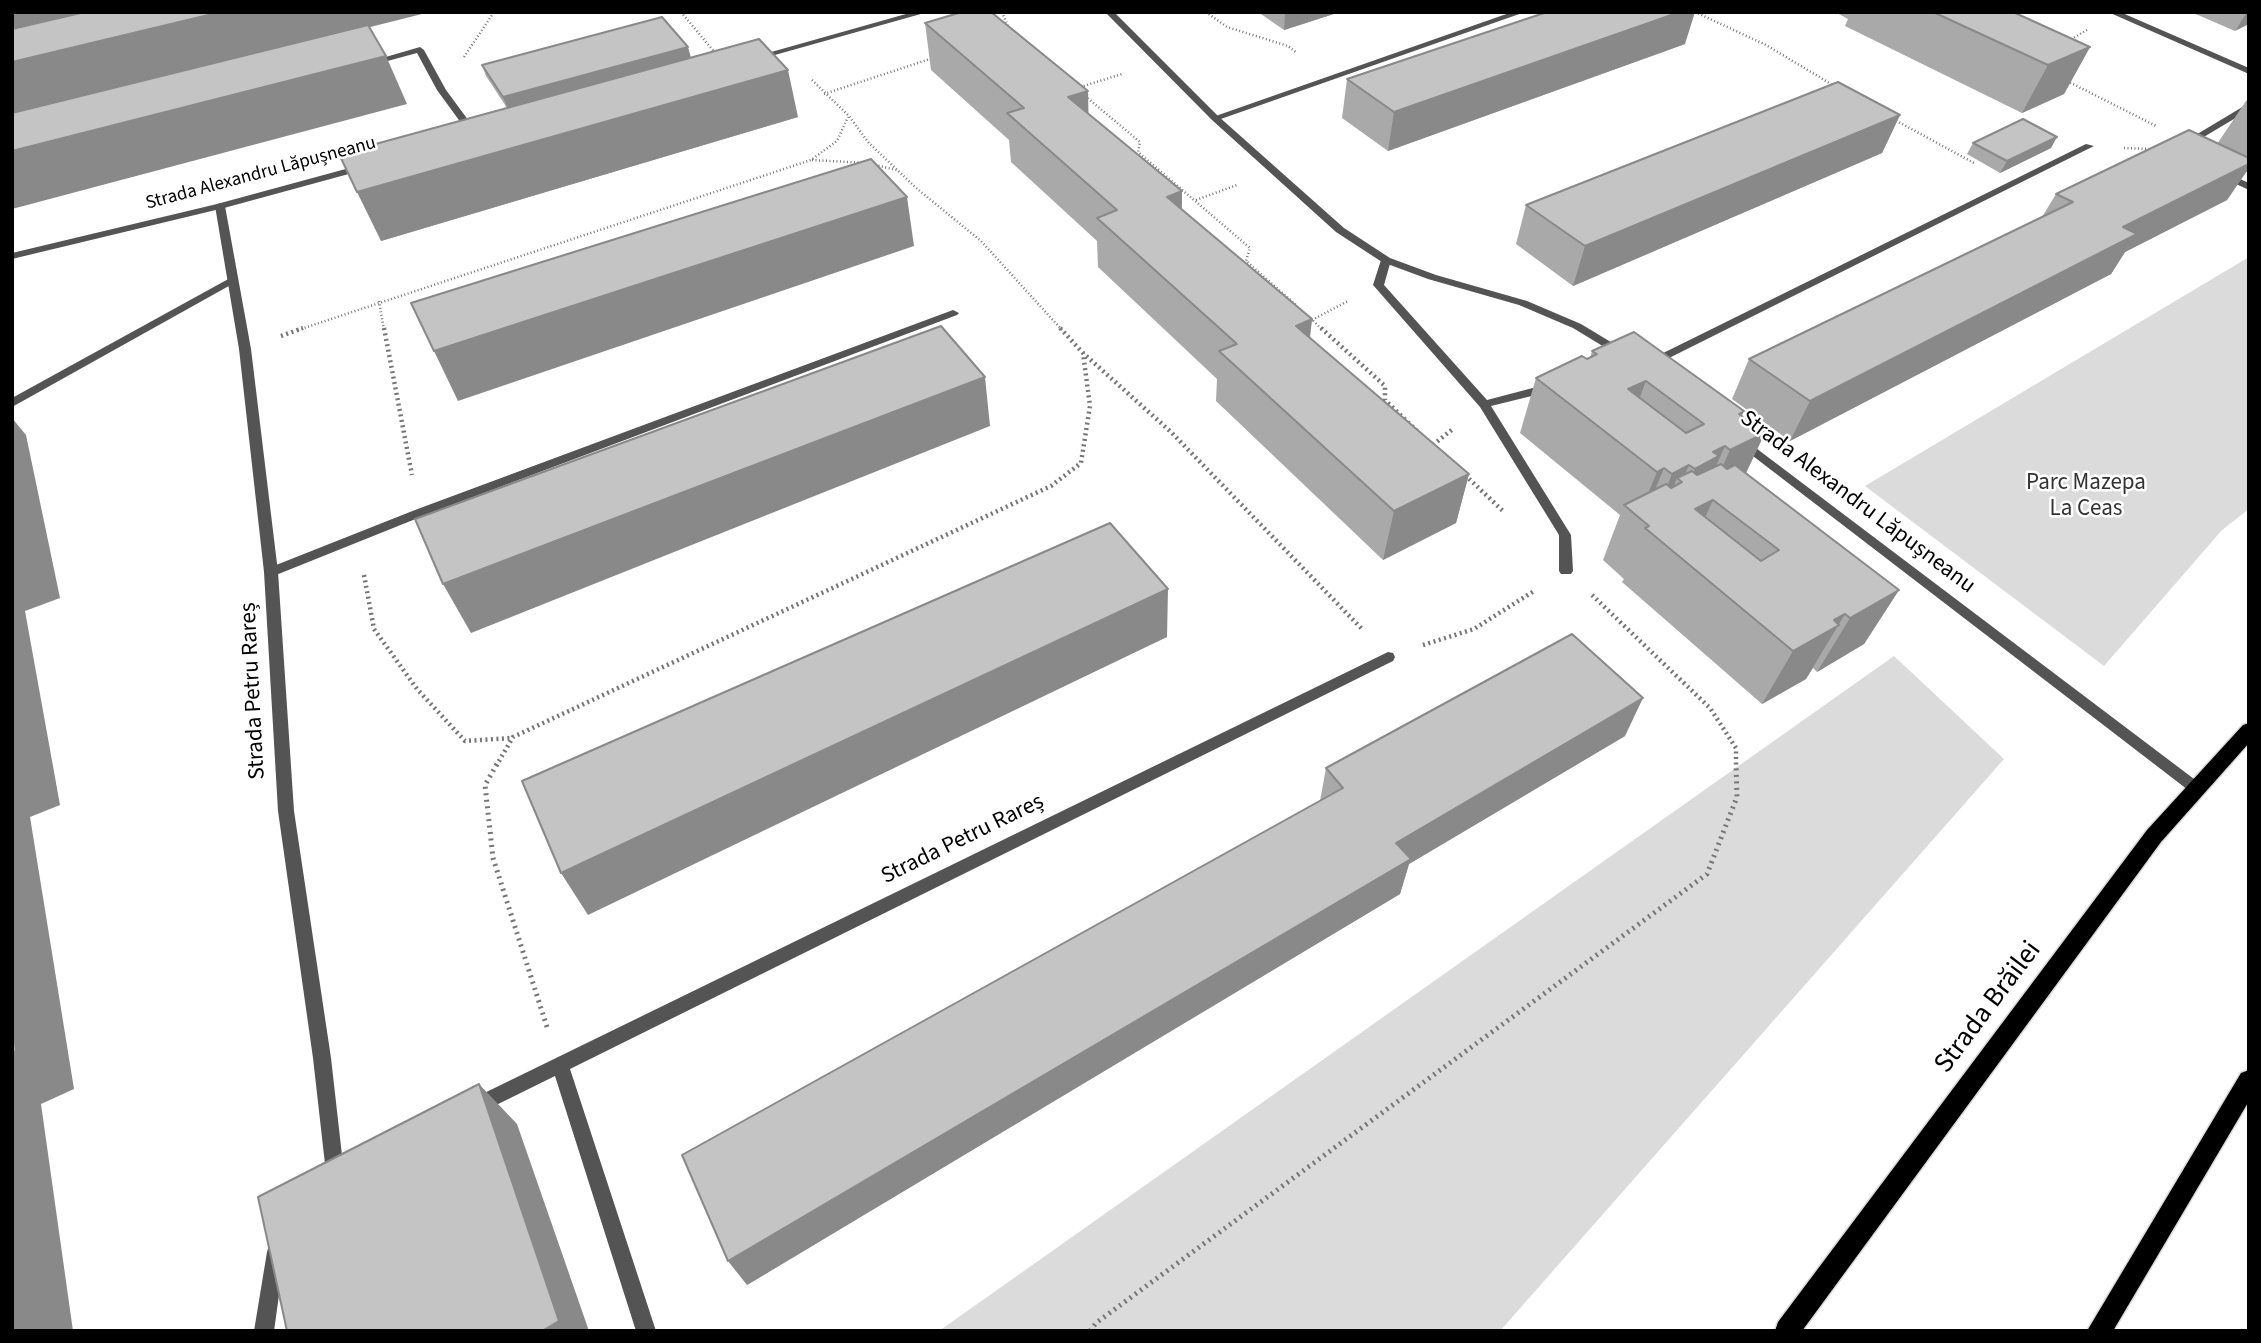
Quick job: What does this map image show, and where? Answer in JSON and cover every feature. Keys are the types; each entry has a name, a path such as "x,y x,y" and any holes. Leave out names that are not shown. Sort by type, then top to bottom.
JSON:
{"main road":[{"name":"Strada Brăilei","path":"1787,1331 2154,836 2249,730"},
{"path":"2099,1331 2249,1080"}],"street":[{"path":"725,66 924,12"},
{"path":"1108,12 1215,118 1340,230 1386,260 1534,308 1577,326 1654,374"},
{"path":"1215,118 1521,12"},
{"path":"2113,13 2249,71"},
{"path":"355,67 420,50 442,90 475,137"},
{"path":"2175,151 2249,106"},
{"path":"463,140 488,133"},
{"path":"1643,366 2090,146"},
{"path":"2175,151 2188,157"},
{"name":"Strada Alexandru Lăpușneanu","path":"12,256 220,206 377,163"},
{"path":"2212,169 2249,187"},
{"name":"Strada Petru Rareș","path":"220,206 245,349 271,572 286,811 341,1170 315,1183"},
{"path":"1386,260 1378,285 1485,404 1565,535 1566,571"},
{"path":"12,403 232,280"},
{"path":"271,572 419,513 953,313"},
{"path":"1485,404 1564,385"},
{"name":"Strada Alexandru Lăpușneanu","path":"1730,432 2197,789"},
{"name":"Strada Petru Rareș","path":"460,1114 1388,657"},
{"path":"559,1066 646,1331"},
{"path":"264,1331 278,1238"}],"path":[{"path":"442,90 494,12"},
{"path":"681,12 725,66"},
{"path":"998,36 1011,32 1002,12"},
{"path":"1206,12 1227,27 1288,46 1331,78"},
{"path":"1695,12 1776,51 1842,91"},
{"path":"2067,42 2113,13"},
{"path":"786,50 824,94 849,116 867,142 982,241 1083,353 1171,432 1388,657 1474,629 1566,571 1710,708 1736,748 1737,797 1707,874 1107,1314 1090,1331"},
{"path":"824,94 936,57"},
{"path":"1067,80 1140,142 1138,152 1250,248 1246,261 1385,386 1385,400 1423,436"},
{"path":"2067,81 2188,143"},
{"path":"1885,115 2013,183"},
{"path":"245,349 379,301 811,160 837,141 849,116"},
{"path":"2090,146 2175,151"},
{"path":"811,160 856,161 897,170"},
{"path":"379,301 419,513"},
{"path":"358,539 374,629 417,689 465,741 513,737 1051,486 1081,463 1090,406 1083,353"},
{"path":"1433,445 1442,454"},
{"path":"1461,472 1509,517"},
{"path":"513,737 485,785 493,858 559,1066"}],"green space":[{"name":"Parc Mazepa La Ceas","path":"2249,257 2249,509 2222,530 2104,666 1865,486"},
{"path":"1894,656 2004,759 1500,1331 939,1331"}],"building":[{"path":"85,12 221,12 12,62 12,29"},
{"path":"962,12 991,12 1088,91 1068,97 1182,191 1167,197 1312,319 1296,326 1469,474 1394,511 1219,351 1237,344 1097,218 1117,210 1007,113 1024,108 925,23"},
{"path":"1547,12 1680,12 1394,112 1347,79"},
{"path":"1933,12 2013,12 2090,47 2048,65"},
{"path":"662,17 688,47 503,97 482,65"},
{"path":"368,25 386,56 12,151 12,113"},
{"path":"759,39 788,70 357,192 339,154"},
{"path":"1838,82 1900,115 1585,246 1526,205"},
{"path":"2023,119 2057,137 2007,161 1973,143"},
{"path":"2189,130 2249,158 2249,164 2123,227 2137,234 1810,401 1749,359 2073,202 2056,194"},
{"path":"871,159 907,197 434,351 411,303"},
{"path":"941,326 985,377 443,584 415,519"},
{"path":"1634,332 1744,411 1739,414 1765,433 1730,450 1725,446 1713,452 1719,456 1695,469 1689,465 1672,474 1664,468 1657,472 1536,378 1582,356 1587,359 1597,354 1592,351","holes":["1646,381 1704,424 1686,433 1628,389"]},
{"path":"1721,464 1727,469 1735,465 1899,590 1850,618 1845,614 1834,620 1839,625 1793,651 1645,528 1649,526 1624,505 1666,484 1671,488 1682,482 1677,478 1692,471 1697,475","holes":["1713,500 1779,550 1761,561 1695,509"]},
{"path":"1110,523 1168,589 561,873 522,781"},
{"path":"1572,634 1643,698 1396,843 1411,859 728,1261 682,1155 1343,788 1326,768"},
{"path":"12,1020 16,1051 12,1053"},
{"path":"479,1084 559,1321 542,1331 287,1331 258,1197"}]}
